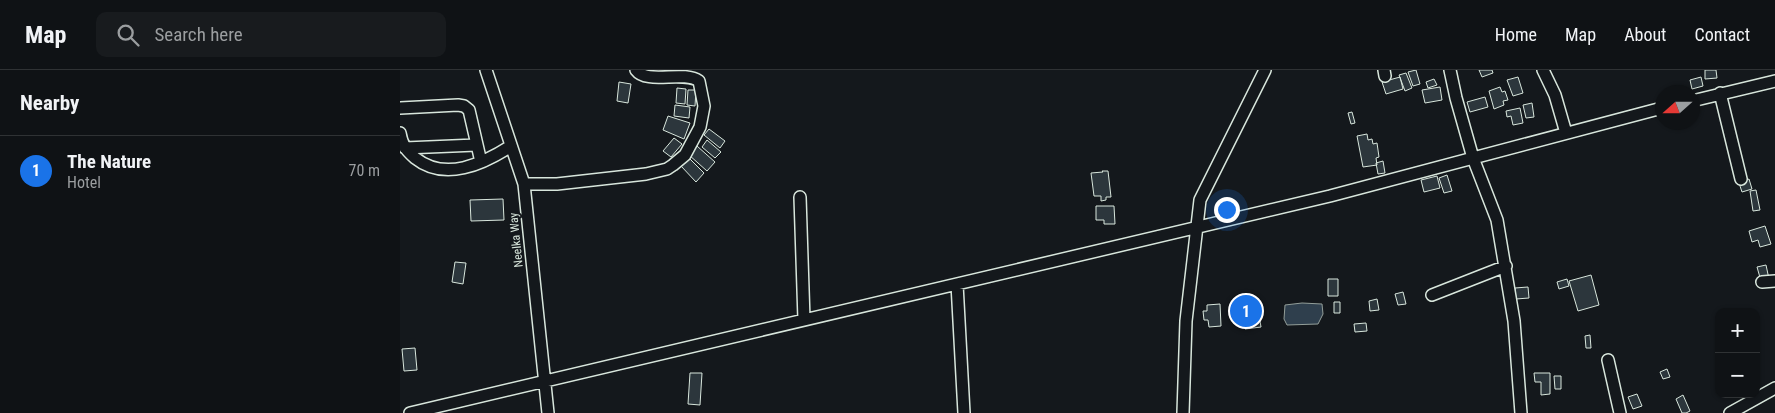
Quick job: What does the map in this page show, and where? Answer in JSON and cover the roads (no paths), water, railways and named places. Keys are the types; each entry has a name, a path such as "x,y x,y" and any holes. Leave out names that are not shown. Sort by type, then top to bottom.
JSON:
{"street":[{"name":"Neelka Way","path":"486,70 524,184 548,413"},
{"path":"524,184 558,184 646,174 667,169 685,155 700,127 704,106 699,81 688,75 643,76 636,70"},
{"path":"1183,413 1186,321 1201,198 1265,70"},
{"path":"1450,70 1473,158 1497,220 1514,321 1521,413"},
{"path":"1543,70 1555,95 1566,133"},
{"path":"1700,99 1775,81"},
{"path":"1720,93 1741,179"},
{"path":"400,108 464,106 469,110 476,145 482,162"},
{"path":"410,413 1339,194 1655,110"},
{"path":"400,133 402,144 405,148 421,163 439,170 461,169 490,160 512,146"},
{"path":"405,148 476,145"},
{"path":"800,197 804,320"},
{"path":"1432,295 1506,266"},
{"path":"1762,282 1775,281"},
{"path":"957,284 964,413"},
{"path":"1608,360 1620,413"},
{"path":"1730,413 1775,388"},
{"path":"1751,402 1757,413"}],"water":[{"path":"1302,303 1322,304 1323,314 1318,324 1287,325 1284,319 1285,305"}],"place":[{"name":"The Nature","path":"1246,311"}]}
